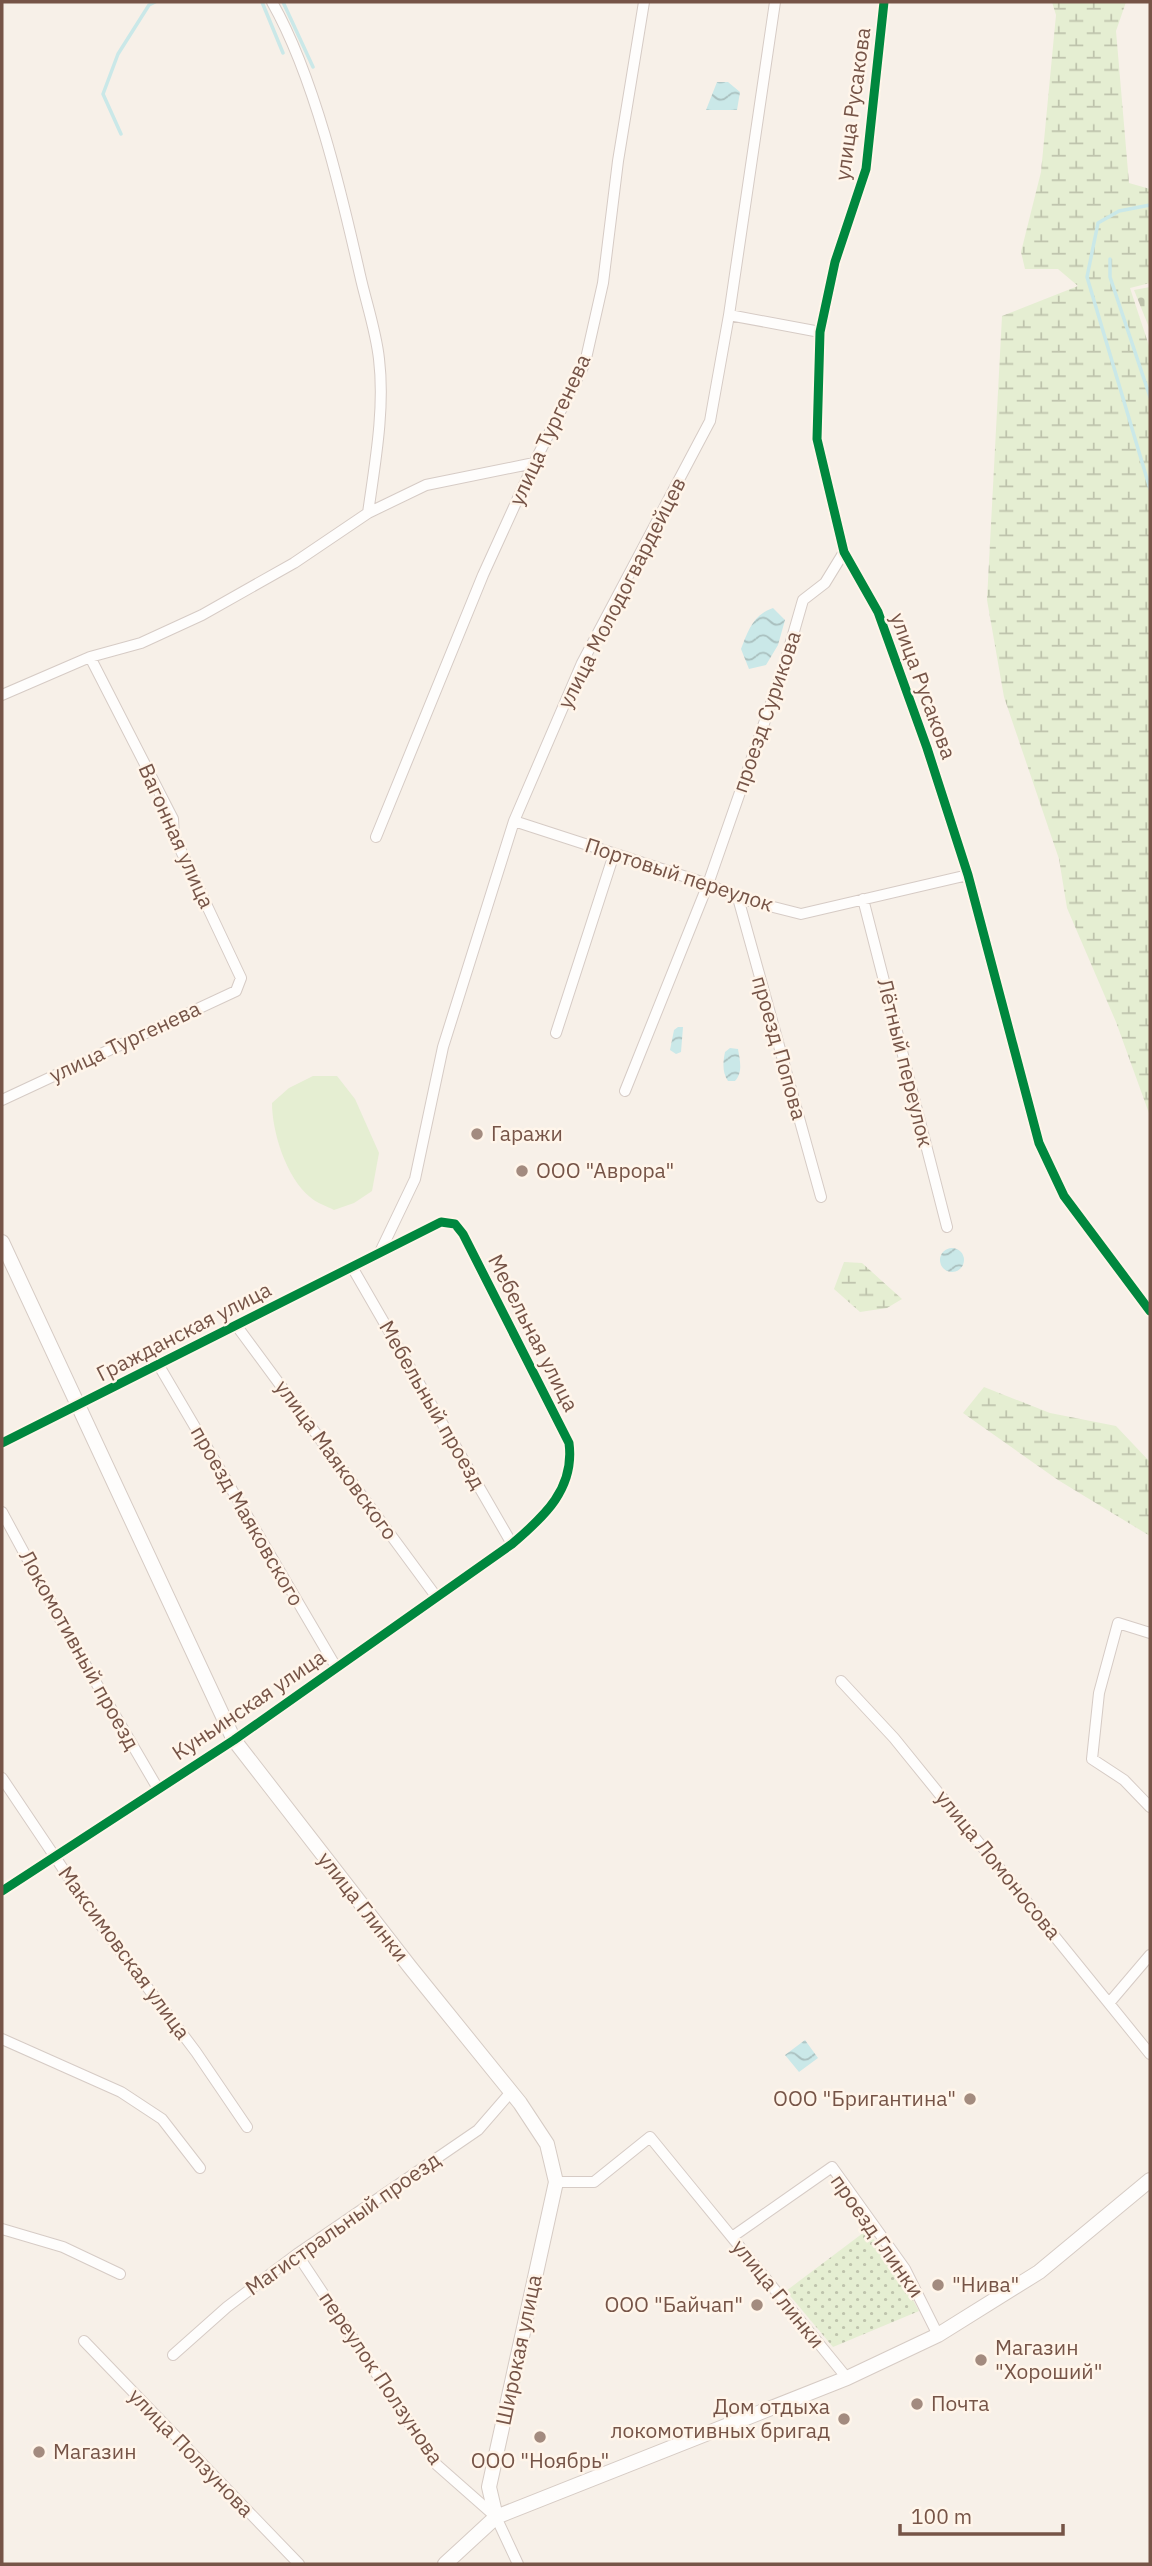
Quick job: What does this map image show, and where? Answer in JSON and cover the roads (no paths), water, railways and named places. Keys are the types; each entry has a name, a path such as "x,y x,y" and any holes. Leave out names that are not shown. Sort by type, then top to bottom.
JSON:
{"street":[{"path":"272,2 285,25 324,135 349,227 379,359 378,437 368,513"},
{"name":"улица Тургенева","path":"376,836 484,575 534,463 585,363 603,283 618,161 644,2"},
{"name":"улица Молодогвардейцев","path":"381,1250 415,1179 443,1047 514,821 582,663 710,421 729,315 775,2"},
{"name":"улица Русакова","path":"884,2 866,169 835,262 820,332 817,439 844,552 878,612 927,748 968,875 1039,1143 1064,1196 1150,1311"},
{"path":"729,315 820,332"},
{"path":"2,695 90,657 141,643 202,615 294,563 368,513 390,505 408,491 534,463"},
{"name":"проезд Сурикова","path":"708,884 784,666 803,600 825,583 844,552"},
{"name":"Вагонная улица","path":"90,657 173,818 174,836 241,978"},
{"name":"Портовый переулок","path":"514,821 708,884 738,898 801,914 968,875"},
{"path":"556,1033 614,853"},
{"path":"625,1091 708,884"},
{"name":"проезд Попова","path":"738,898 821,1197"},
{"name":"Лётный переулок","path":"863,900 947,1227"},
{"name":"улица Тургенева","path":"2,1100 236,991 241,978"},
{"name":"Гражданская улица","path":"2,1443 381,1250 441,1222 455,1224"},
{"name":"Мебельная улица","path":"455,1224 559,1421 569,1443 572,1463"},
{"name":"улица Глинки","path":"2,1242 80,1404 234,1740 511,2092 547,2144 556,2182 594,2182 650,2137 847,2378"},
{"name":"Мебельный проезд","path":"352,1267 512,1544"},
{"name":"улица Маяковского","path":"236,1325 435,1595"},
{"name":"проезд Маяковского","path":"158,1364 335,1667"},
{"name":"Куньинская улица","path":"2,1891 157,1787 234,1740 435,1595 512,1544 542,1519 565,1486 572,1463"},
{"name":"Локомотивный проезд","path":"2,1512 74,1645 157,1787"},
{"path":"1150,1633 1118,1623 1099,1693 1092,1759 1124,1780 1150,1807"},
{"name":"улица Ломоносова","path":"841,1681 894,1738 1150,2053"},
{"name":"Максимовская улица","path":"2,1778 52,1856 196,2052 247,2127"},
{"path":"1110,2002 1150,1955"},
{"path":"2,2039 121,2092 162,2119 201,2168"},
{"name":"Магистральный проезд","path":"173,2355 227,2307 296,2254 478,2130 511,2092"},
{"name":"проезд Глинки","path":"732,2237 832,2167 905,2269 938,2335"},
{"path":"445,2564 496,2517 847,2378 938,2335 1039,2272 1150,2180"},
{"name":"Широкая улица","path":"496,2517 489,2487 556,2182"},
{"path":"2,2229 63,2247 120,2274"},
{"name":"переулок Ползунова","path":"296,2254 437,2465 496,2517 518,2564"},
{"name":"улица Ползунова","path":"84,2341 299,2564"}],"water":[{"path":"717,82 728,82 740,92 737,110 706,110"},
{"path":"773,608 785,620 778,645 766,665 749,669 741,649 756,619"},
{"path":"683,1027 681,1052 676,1054 670,1050 674,1030"},
{"path":"730,1048 738,1049 740,1058 740,1070 735,1081 728,1081 724,1071 725,1052"},
{"path":"952,1248 961,1251 964,1260 961,1269 952,1272 943,1269 940,1260 943,1251"},
{"path":"805,2040 818,2058 799,2072 785,2055"}],"waterway":[{"path":"121,134 103,94 118,54 149,5 155,2"},
{"path":"262,2 283,53"},
{"path":"283,2 313,67"},
{"path":"1150,205 1119,211 1098,223 1087,277 1150,489"},
{"path":"1110,259 1110,277 1150,397"}],"place":[{"name":"Гаражи","path":"477,1134"},
{"name":"ООО \"Аврора\"","path":"522,1171"},
{"name":"ООО \"Бригантина\"","path":"970,2099"},
{"name":"\"Нива\"","path":"938,2285"},
{"name":"ООО \"Байчап\"","path":"757,2305"},
{"name":"Магазин \"Хороший\"","path":"981,2360"},
{"name":"Почта","path":"917,2404"},
{"name":"Дом отдыха локомотивных бригад","path":"844,2419"},
{"name":"ООО \"Ноябрь\"","path":"540,2437"},
{"name":"Магазин","path":"39,2452"}]}
